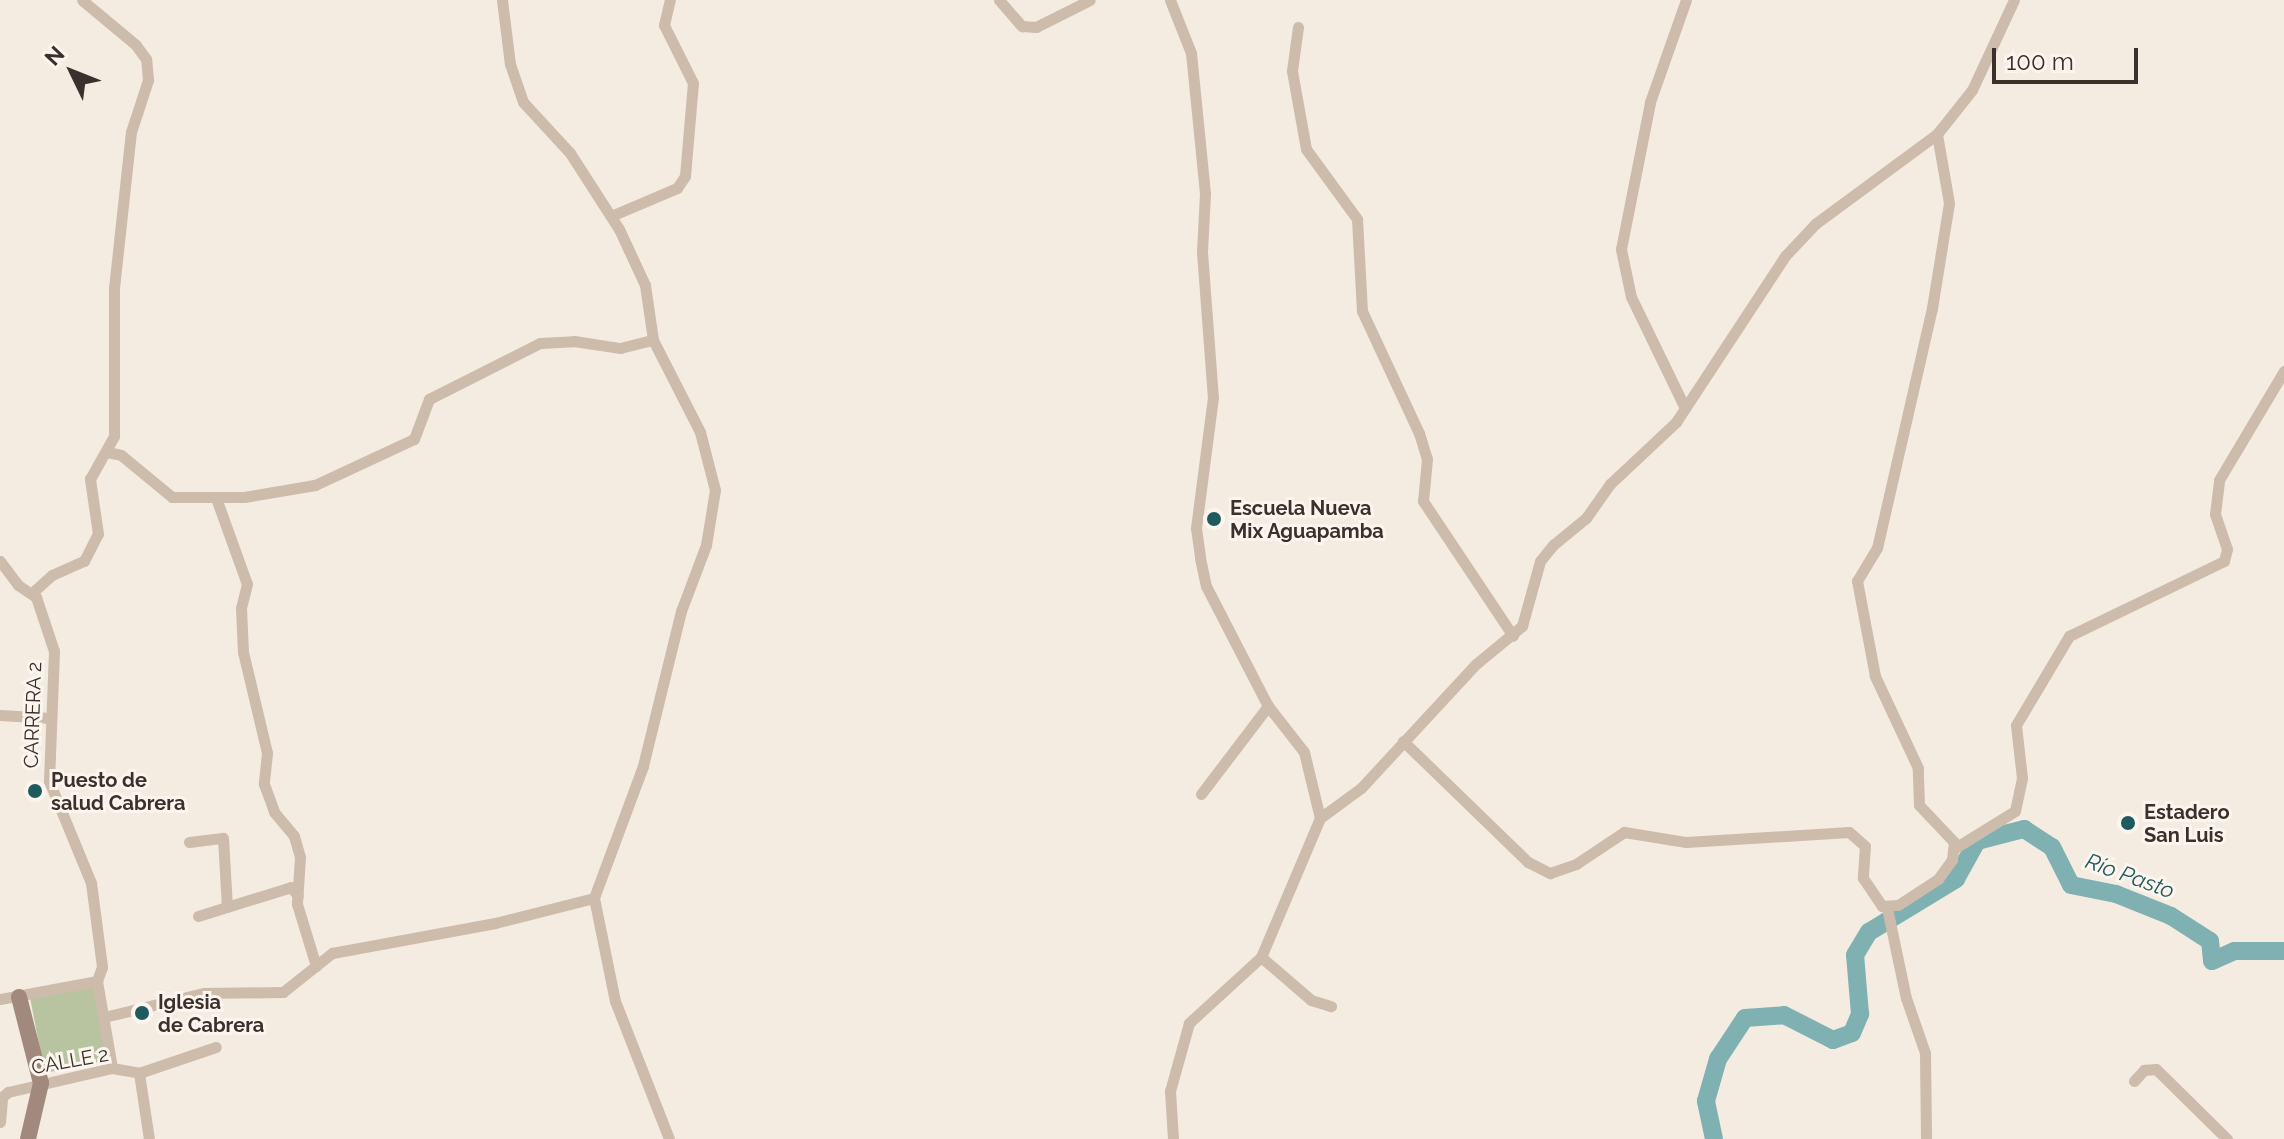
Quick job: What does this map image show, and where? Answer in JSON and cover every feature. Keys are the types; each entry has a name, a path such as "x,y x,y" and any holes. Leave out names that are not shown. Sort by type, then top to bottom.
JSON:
{"street":[{"path":"33,592 52,575 84,561 98,534 90,479 114,436 118,380 112,322 128,149 148,70 129,38 82,0"},
{"path":"502,0 510,64 523,102 570,153 611,216 645,285 653,340 700,432 715,490 709,534 681,611 643,766 594,898 615,1001 669,1139"},
{"path":"611,216 677,188 685,176 693,83 664,25 670,0"},
{"path":"999,0 1022,26 1036,27 1090,0"},
{"path":"1170,0 1191,53 1205,194 1202,252 1213,397 1196,528 1200,558 1206,586 1268,706 1304,752 1320,818"},
{"path":"1684,406 1631,297 1621,249 1650,102 1686,0"},
{"path":"1173,1139 1170,1091 1189,1023 1240,982 1261,957 1320,818 1361,788 1476,664 1513,636 1528,610 1540,561 1586,518 1630,463 1663,436 1785,256 1815,224 1937,134 1972,90 2014,0"},
{"path":"1298,27 1292,71 1306,149 1357,219 1365,326 1419,433 1427,459 1423,501 1513,636"},
{"path":"1937,134 1949,203 1940,264 1877,548 1857,581 1857,594 1875,676 1918,768 1919,805 1955,848"},
{"path":"107,452 121,455 165,495 216,498 315,485 358,470 420,435 429,399 540,343 574,341 620,348 653,340"},
{"path":"1889,912 1938,879 1955,848 2015,811 2022,778 2016,725 2069,636 2224,561 2227,549 2215,514 2219,480 2284,371"},
{"path":"216,498 247,584 241,608 243,652 267,753 264,784 300,857 298,896 316,966"},
{"name":"CARRERA 2","path":"0,561 18,585 33,592 54,651 49,781 91,883 102,967 97,981 112,1068"},
{"path":"1201,794 1268,706"},
{"path":"0,715 51,718"},
{"path":"1403,741 1539,870 1560,873 1624,832 1686,842 1849,832 1865,846 1866,887 1889,912 1894,929 1906,998 1925,1053 1926,1139"},
{"path":"189,842 223,838 227,907"},
{"path":"198,916 291,887 298,896"},
{"path":"104,1017 204,993 283,992 332,953 495,923 594,898"},
{"path":"1261,957 1311,1000 1331,1006"},
{"path":"0,999 97,981"},
{"path":"19,997 41,1083 28,1139"},
{"name":"CALLE 2","path":"0,1122 2,1097 41,1083 112,1068 139,1073 216,1047"},
{"path":"2134,1081 2150,1067 2156,1069 2227,1139"},
{"path":"139,1073 149,1139"}],"green space":[{"path":"94,986 109,1061 45,1073 30,998"}],"waterway":[{"name":"Río Pasto","path":"1714,1139 1706,1101 1718,1059 1745,1018 1784,1015 1833,1040 1852,1033 1860,1014 1855,955 1869,932 1956,879 1977,841 2024,829 2052,847 2071,885 2116,894 2171,916 2210,941 2212,961 2234,951 2284,951"}],"place":[{"name":"Escuela Nueva Mix Aguapamba","path":"1214,519"},
{"name":"Puesto de salud Cabrera","path":"35,791"},
{"name":"Estadero San Luis","path":"2128,823"},
{"name":"Iglesia de Cabrera","path":"142,1013"}]}
